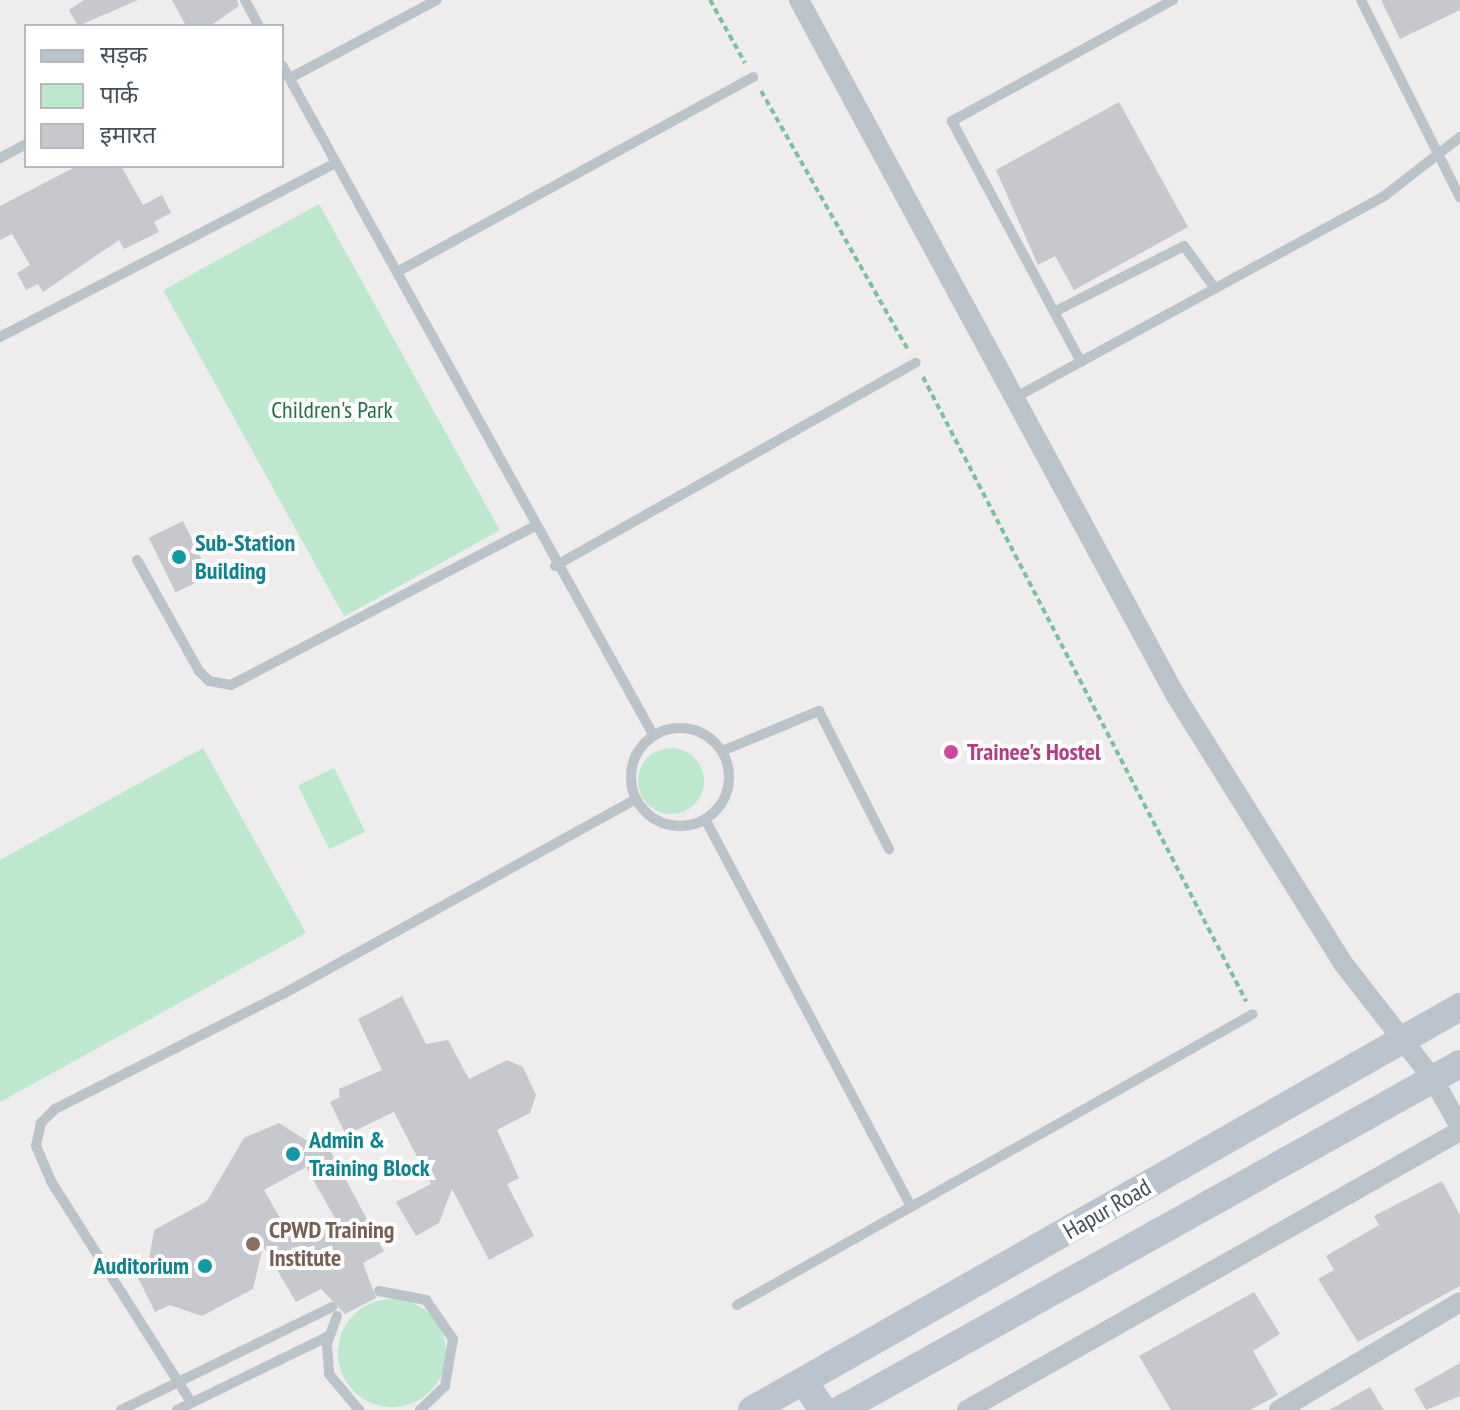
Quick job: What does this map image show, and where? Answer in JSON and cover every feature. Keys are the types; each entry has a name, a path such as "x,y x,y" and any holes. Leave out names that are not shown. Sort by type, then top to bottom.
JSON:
{"main road":[{"name":"Hapur Road","path":"752,1410 1460,1007"},
{"name":"Hapur Road","path":"840,1410 1460,1064"},
{"path":"804,1382 823,1410"}],"street":[{"path":"799,0 1176,696 1400,1042 1433,1079 1460,1129 967,1410"},
{"path":"1279,1410 1460,1302"}],"lane":[{"path":"245,0 257,22"},
{"path":"290,78 437,0"},
{"path":"1081,362 952,121 1173,0"},
{"path":"1361,0 1460,198"},
{"path":"284,68 533,527 654,736"},
{"path":"397,272 753,77"},
{"path":"1016,397 1383,197 1460,137"},
{"path":"0,158 24,145"},
{"path":"0,337 335,163"},
{"path":"1054,312 1184,246 1214,287"},
{"path":"555,566 916,363"},
{"path":"137,560 199,671 231,685 533,527"},
{"path":"722,751 819,711 889,849"},
{"path":"698,732 722,751 725,796 705,819 661,822 636,799 634,759 654,736 698,732"},
{"path":"191,1402 40,1160 37,1133 48,1114 636,799"},
{"path":"705,819 911,1207"},
{"path":"737,1305 1253,1014"},
{"path":"379,1291 426,1300 453,1339 449,1379 420,1410"},
{"path":"121,1410 178,1379 335,1312 329,1336 329,1374 359,1410"},
{"path":"177,1410 329,1336"}],"path":[{"path":"710,0 916,363 1253,1014"}],"green space":[{"name":"Children's Park","path":"319,204 500,530 344,617 163,290"},
{"path":"203,748 306,933 0,1102 0,860"},
{"path":"664,748 678,748 690,753 699,762 704,781 702,794 695,805 678,814 664,814 652,809 643,800 638,788 638,774 643,762 652,753"},
{"path":"334,768 365,832 329,849 298,786"},
{"path":"392,1299 413,1303 430,1315 442,1332 446,1353 442,1374 430,1391 413,1403 392,1407 371,1403 354,1391 342,1374 338,1353 342,1332 354,1315 371,1303"}],"building":[{"path":"84,0 138,0 83,24 77,24 69,10"},
{"path":"172,0 237,0 239,6 213,24 185,24"},
{"path":"1381,0 1460,0 1460,10 1400,39"},
{"path":"1119,102 1188,227 1074,290 1055,256 1038,265 996,170"},
{"path":"73,168 122,168 143,205 162,195 171,213 154,222 159,232 124,249 119,240 43,292 38,284 26,290 17,273 30,265 12,234 0,240 0,206"},
{"name":"Sub-Station Building","path":"183,521 210,576 176,592 149,538"},
{"path":"402,996 426,1044 448,1040 469,1079 507,1060 523,1067 536,1095 530,1113 497,1130 519,1178 507,1184 534,1236 489,1260 452,1189 439,1223 416,1236 396,1202 431,1184 394,1112 346,1135 330,1102 340,1097 339,1089 382,1070 358,1019"},
{"path":"279,1123 309,1142 322,1135 384,1251 363,1263 376,1298 345,1314 321,1289 296,1302 263,1246 253,1289 202,1316 170,1305 155,1312 136,1274 148,1266 154,1230 207,1201 244,1138","holes":["306,1167 336,1220 294,1243 264,1190"]},
{"path":"1442,1181 1460,1215 1460,1286 1358,1342 1318,1279 1334,1270 1326,1256 1379,1225 1374,1216"},
{"path":"1254,1292 1280,1334 1253,1351 1278,1395 1250,1410 1171,1410 1139,1356"},
{"path":"1460,1363 1460,1396 1426,1410 1414,1389"},
{"path":"1370,1387 1384,1410 1329,1410"}],"place":[{"name":"Sub-Station Building","path":"179,557"},
{"name":"Trainee's Hostel","path":"951,752"},
{"name":"Admin & Training Block","path":"293,1154"},
{"name":"CPWD Training Institute","path":"253,1244"},
{"name":"Auditorium","path":"205,1266"}]}
